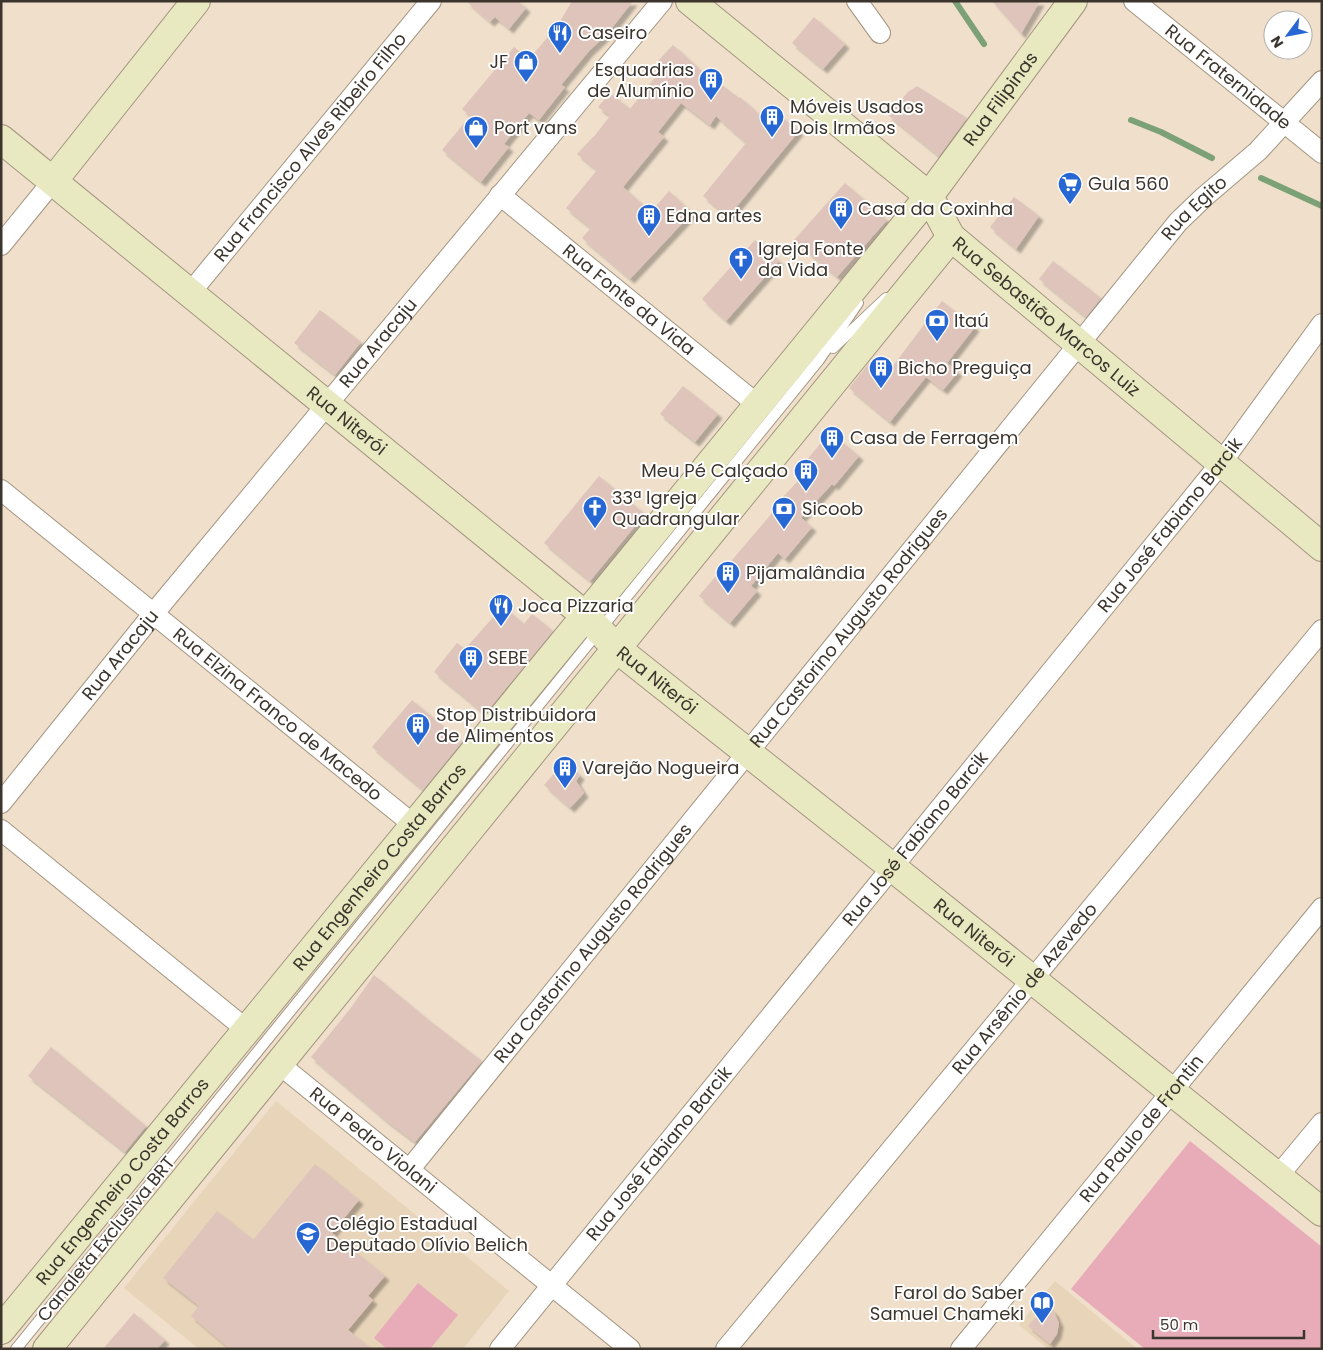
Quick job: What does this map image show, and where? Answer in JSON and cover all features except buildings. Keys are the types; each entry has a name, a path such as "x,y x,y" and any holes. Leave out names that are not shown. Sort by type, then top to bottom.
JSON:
{"street":[{"path":"1,245 196,1"},
{"name":"Rua Francisco Alves Ribeiro Filho","path":"190,293 431,1"},
{"name":"Rua Aracaju","path":"1,803 326,404 662,1"},
{"name":"Rua Sebastião Marcos Luiz","path":"690,1 929,196 951,237 1322,547"},
{"path":"857,1 880,33"},
{"name":"Rua Filipinas","path":"929,196 1073,1"},
{"name":"Rua Fraternidade","path":"1134,1 1322,153"},
{"name":"Rua Egito","path":"1080,345 1190,209 1246,162 1322,81"},
{"name":"Rua Niterói","path":"1,139 326,404 748,753 1322,1212"},
{"name":"Rua Fonte da Vida","path":"500,195 758,405"},
{"name":"Rua Engenheiro Costa Barros","path":"47,1349 279,1064 600,632 758,405 929,196"},
{"name":"Rua Engenheiro Costa Barros","path":"1,1330 414,825 600,632 951,237"},
{"name":"Rua José Fabiano Barcik","path":"500,1349 1221,463 1322,324"},
{"name":"Rua Castorino Augusto Rodrigues","path":"409,1170 1080,345"},
{"name":"Rua Elzina Franco de Macedo","path":"1,490 414,825"},
{"name":"Rua Arsênio de Azevedo","path":"726,1349 1322,630"},
{"path":"1,830 247,1030"},
{"name":"Rua Paulo de Frontin","path":"961,1349 1322,908"},
{"name":"Rua Pedro Violani","path":"279,1064 630,1349"},
{"path":"1278,1176 1322,1123"}],"lane":[{"name":"Canaleta Exclusiva BRT","path":"16,1349 819,360 929,196"},
{"name":"Canaleta Exclusiva BRT","path":"819,360 951,237"}],"shaded area":[{"name":"Colégio Estadual Deputado Olívio Belich","path":"276,1101 509,1291 463,1349 199,1349 124,1288"},
{"path":"1190,1141 1322,1247 1322,1349 1145,1349 1071,1289"},
{"path":"1055,1281 1137,1349 1048,1349 1019,1325"},
{"path":"418,1283 458,1315 430,1349 387,1349 374,1338"}],"waterway":[{"path":"955,1 984,44"},
{"path":"1131,120 1161,132 1212,158"},
{"path":"1261,178 1322,206"}],"place":[{"name":"Caseiro","path":"560,54"},
{"name":"JF","path":"526,83"},
{"name":"Esquadrias de Alumínio","path":"711,101"},
{"name":"Móveis Usados Dois Irmãos","path":"772,138"},
{"name":"Port vans","path":"476,149"},
{"name":"Gula 560","path":"1070,205"},
{"name":"Casa da Coxinha","path":"841,230"},
{"name":"Edna artes","path":"649,237"},
{"name":"Igreja Fonte da Vida","path":"741,280"},
{"name":"Itaú","path":"937,342"},
{"name":"Bicho Preguiça","path":"881,389"},
{"name":"Casa de Ferragem","path":"832,459"},
{"name":"Meu Pé Calçado","path":"806,492"},
{"name":"33ª Igreja Quadrangular","path":"595,529"},
{"name":"Sicoob","path":"784,530"},
{"name":"Pijamalândia","path":"728,594"},
{"name":"Joca Pizzaria","path":"501,627"},
{"name":"SEBE","path":"471,679"},
{"name":"Stop Distribuidora de Alimentos","path":"418,746"},
{"name":"Varejão Nogueira","path":"565,789"},
{"name":"Colégio Estadual Deputado Olívio Belich","path":"308,1255"},
{"name":"Farol do Saber Samuel Chameki","path":"1042,1324"}]}
